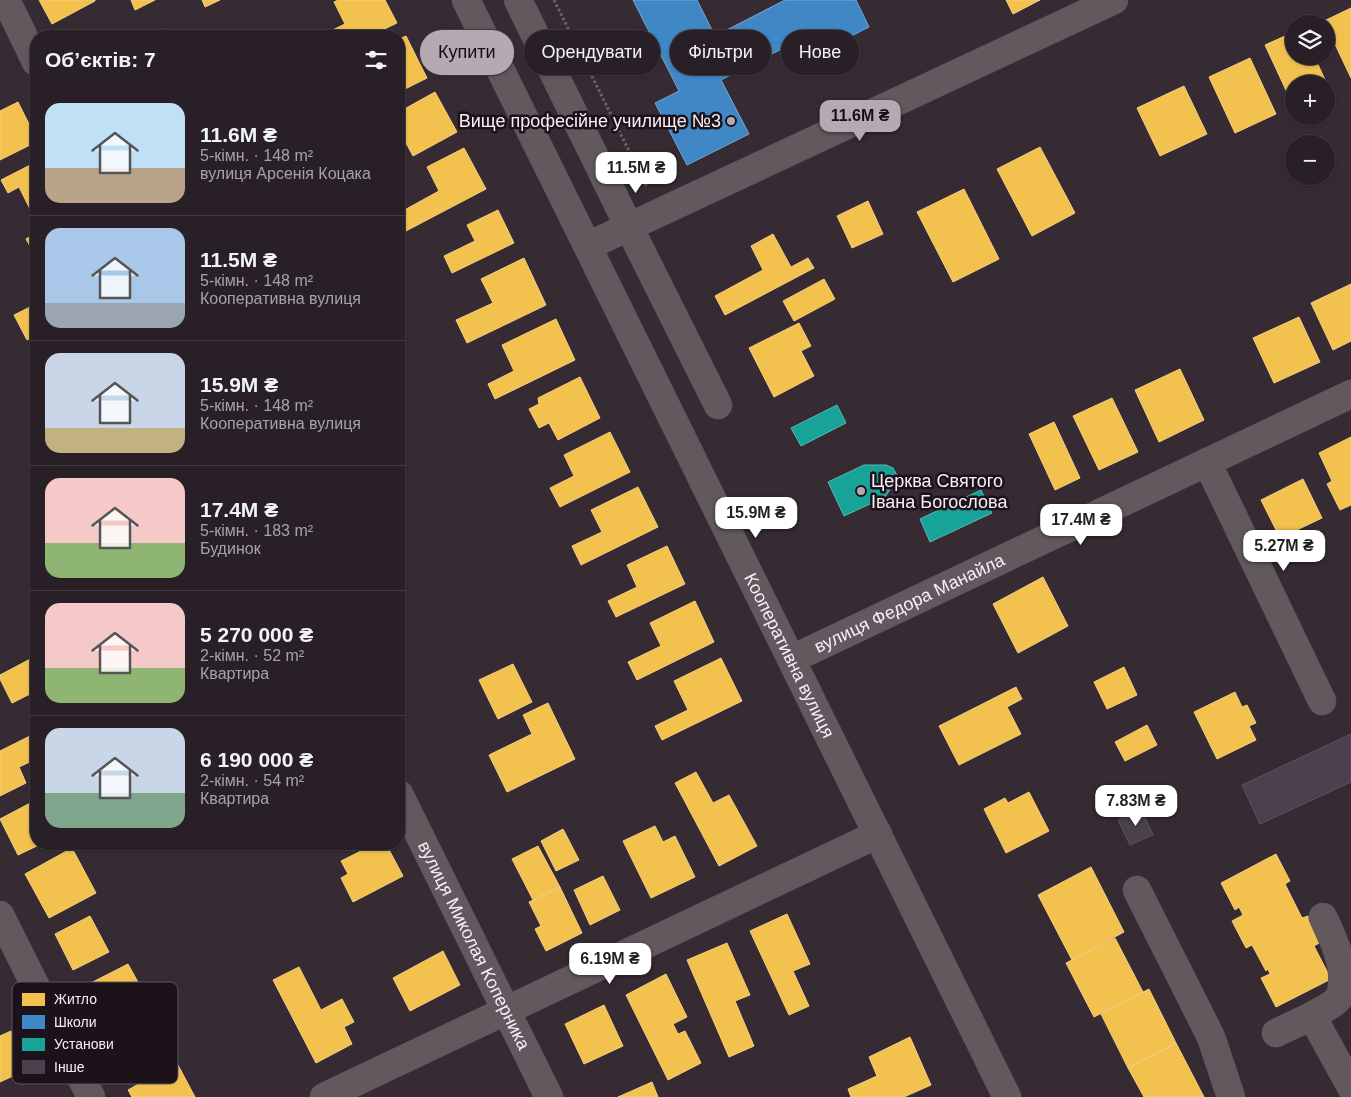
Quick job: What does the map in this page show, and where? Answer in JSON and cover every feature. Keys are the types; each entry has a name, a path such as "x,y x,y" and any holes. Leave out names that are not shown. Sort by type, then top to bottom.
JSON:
{"street":[{"path":"6,0 30,50"},
{"name":"Кооперативна вулиця","path":"466,0 1007,1097"},
{"path":"518,0 718,405"},
{"path":"588,246 1114,0"},
{"name":"вулиця Федора Манайла","path":"792,659 1351,394"},
{"path":"1207,462 1322,700"},
{"name":"вулиця Миколая Коперника","path":"405,806 549,1097"},
{"path":"324,1097 878,834"},
{"path":"1137,890 1211,1037 1231,1097"},
{"path":"0,915 34,982"},
{"path":"1276,1033 1312,1016 1338,999 1347,986 1346,965 1323,917"},
{"path":"1312,1016 1351,1087"},
{"path":"84,1084 91,1097"}],"path":[{"path":"554,0 650,192"}],"building: Житло":[{"path":"39,0 95,0 95,1 52,24"},
{"path":"131,0 155,0 135,10"},
{"path":"202,0 220,0 205,7"},
{"path":"338,0 385,0 397,23 382,30 332,30 345,24 334,2"},
{"path":"1006,0 1040,0 1013,14"},
{"path":"1351,8 1351,78 1335,44 1335,16"},
{"path":"406,36 420,64 420,75 426,75 427,78 405,89"},
{"path":"1285,36 1285,65 1318,65 1323,75 1285,75 1285,88 1265,45"},
{"path":"1250,58 1276,114 1235,133 1209,77"},
{"path":"1184,86 1207,134 1160,156 1137,108"},
{"path":"435,92 457,132 413,156 405,141 405,109"},
{"path":"18,102 30,126 30,145 0,160 0,111"},
{"path":"1040,147 1075,213 1032,236 997,169"},
{"path":"464,148 486,189 405,231 405,210 439,191 427,167"},
{"path":"30,165 30,209 19,187 8,193 1,180"},
{"path":"964,189 999,259 953,282 917,212"},
{"path":"868,201 883,234 852,248 837,216"},
{"path":"498,210 514,243 452,273 444,256 475,241 467,225"},
{"path":"773,234 791,267 808,258 814,268 725,315 715,296 763,270 751,246"},
{"path":"30,237 30,246 26,239"},
{"path":"524,258 546,305 467,343 456,320 493,303 481,279"},
{"path":"824,279 835,299 794,321 783,301"},
{"path":"1351,284 1351,341 1333,350 1311,303"},
{"path":"30,307 30,338 27,340 14,315"},
{"path":"1299,317 1320,362 1274,383 1253,338"},
{"path":"556,319 575,360 495,399 488,384 514,371 502,345"},
{"path":"799,323 811,346 801,351 814,376 774,397 749,348"},
{"path":"1180,369 1204,420 1159,442 1135,390"},
{"path":"580,377 600,418 558,440 549,423 539,428 529,409 539,404 538,398"},
{"path":"1112,398 1138,452 1099,470 1073,416"},
{"path":"1054,422 1080,478 1055,490 1029,434"},
{"path":"610,432 630,472 560,507 550,488 574,476 564,455"},
{"path":"1351,437 1351,505 1340,510 1327,484 1332,481 1319,453"},
{"path":"1303,479 1322,518 1280,538 1261,500"},
{"path":"638,487 658,527 581,565 572,546 602,532 591,510"},
{"path":"667,546 685,584 616,617 608,601 637,587 627,565"},
{"path":"1043,577 1068,626 1018,653 993,604"},
{"path":"695,601 714,642 637,680 628,662 661,646 650,623"},
{"path":"721,658 742,701 662,740 655,726 688,710 674,681"},
{"path":"30,659 30,694 12,703 0,679 0,675"},
{"path":"513,664 532,702 498,719 479,680"},
{"path":"1124,667 1137,695 1107,709 1094,682"},
{"path":"1016,687 1022,699 1007,707 1021,734 959,765 939,726"},
{"path":"1235,692 1242,707 1247,705 1256,723 1249,726 1256,740 1217,759 1194,712"},
{"path":"548,703 575,759 507,792 489,755 532,734 523,715"},
{"path":"1147,725 1157,745 1125,761 1115,742"},
{"path":"30,736 30,762 19,767 26,783 0,796 0,751"},
{"path":"696,772 713,803 729,795 757,846 719,866 675,783"},
{"path":"1029,792 1049,831 1006,853 984,809 1005,798 1008,803"},
{"path":"30,803 30,849 18,855 0,819"},
{"path":"655,826 663,842 675,836 695,877 651,898 623,841"},
{"path":"563,829 579,860 556,871 541,841"},
{"path":"538,846 560,887 533,900 512,859"},
{"path":"68,850 73,850 96,893 49,918 25,874"},
{"path":"363,850 389,850 403,876 353,902 341,878 348,874 341,861"},
{"path":"1276,854 1290,881 1285,884 1302,918 1308,916 1321,942 1314,946 1331,979 1276,1007 1261,978 1270,974 1268,969 1266,971 1252,945 1246,948 1232,921 1243,915 1239,907 1235,910 1221,883"},
{"path":"1091,867 1124,932 1072,960 1038,895"},
{"path":"603,876 620,910 590,925 574,890"},
{"path":"560,887 582,933 546,951 535,929 541,926 529,902"},
{"path":"787,914 810,964 793,971 809,1006 789,1015 750,931"},
{"path":"90,916 109,952 73,970 55,934"},
{"path":"1115,938 1143,992 1094,1017 1066,963"},
{"path":"727,943 750,995 735,1001 754,1046 729,1057 687,960"},
{"path":"443,951 460,985 410,1011 393,978"},
{"path":"128,964 138,982 93,982"},
{"path":"299,967 321,1010 342,999 354,1022 344,1027 352,1044 316,1063 273,980"},
{"path":"666,974 687,1017 673,1024 678,1034 685,1031 701,1063 668,1080 626,995"},
{"path":"1149,989 1176,1043 1128,1068 1101,1014"},
{"path":"604,1005 623,1046 584,1064 565,1024"},
{"path":"11,1031 12,1033 12,1076 0,1082 0,1036"},
{"path":"910,1037 931,1085 904,1097 851,1097 848,1089 877,1076 869,1057"},
{"path":"1176,1043 1204,1097 1144,1097 1128,1068"},
{"path":"178,1065 195,1097 132,1097 128,1090 139,1084 178,1084"},
{"path":"652,1082 658,1097 618,1097"}],"building: Школи":[{"path":"633,0 697,0 712,30 670,30 670,73 660,53 660,30 648,30"},
{"path":"785,0 856,0 869,27 859,32 859,30 781,30 781,49 771,54 771,30 727,30"},
{"path":"671,75 731,75 721,80 749,134 687,165 655,103 679,91"}],"building: Установи":[{"path":"837,405 846,423 801,446 791,428"},
{"name":"Церква Святого Івана Богослова","path":"864,465 886,465 893,468 897,475 895,482 885,497 844,516 828,482"},
{"path":"981,490 992,513 930,542 920,519"}],"building: Інше":[{"path":"1351,734 1351,782 1260,824 1242,785"},
{"path":"1141,809 1153,835 1130,845 1118,820"}],"place":[{"name":"Вище професійне училище №3","path":"731,121"},
{"name":"Церква Святого Івана Богослова","path":"861,491"}]}
